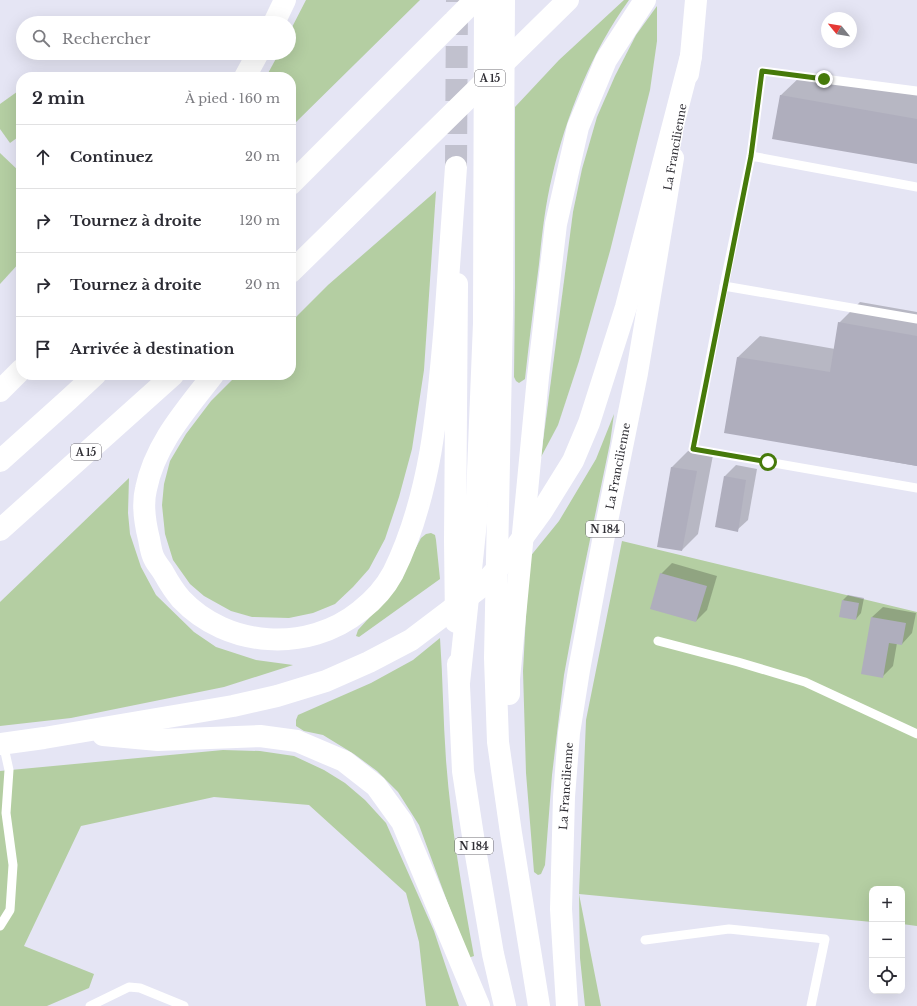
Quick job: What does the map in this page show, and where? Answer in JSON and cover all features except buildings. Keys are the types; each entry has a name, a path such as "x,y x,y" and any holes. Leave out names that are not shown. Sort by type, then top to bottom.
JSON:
{"highway":[{"path":"277,16 285,0"},
{"path":"296,179 475,0"},
{"path":"459,683 476,522 484,331 485,0"},
{"path":"504,0 502,314 495,658 498,742 511,833 540,1006"},
{"name":"A 15","path":"296,268 568,0"},
{"path":"511,833 509,679 538,377 556,224 578,127 606,60 645,0"},
{"name":"La Francilienne","path":"567,1006 561,909 564,797 569,733 603,541 637,373 691,56 696,0"},
{"path":"1,743 44,738 233,706 277,696 326,681 369,662 411,640 481,587 513,551 542,511 573,461 589,423 626,307 691,56"},
{"path":"248,72 254,60"},
{"name":"N 184","path":"209,380 176,423 155,458 145,490 145,523 153,556 170,585 181,598 219,627 240,634 278,640 321,634 348,621 374,600 392,575 412,526 425,484 432,447 441,370 456,167 457,312 455,540 459,683 464,779 493,954 505,1006"},
{"path":"0,391 16,375"},
{"path":"0,461 90,380"},
{"name":"A 15","path":"0,530 168,380"},
{"path":"74,732 158,740 260,736 297,741 344,761 376,786 402,822 479,1006"}],"lane":[{"path":"917,91 762,71 751,156 724,286 693,449 917,488"},
{"path":"751,156 917,187"},
{"path":"724,286 917,319"},
{"path":"658,641 738,662 805,682 917,734"},
{"path":"0,926 10,910 13,865 6,813 9,770 1,743"},
{"path":"645,940 729,929 825,939 811,1006"},
{"path":"90,1006 129,987 140,988 184,1006"}],"green space":[{"path":"306,0 420,0 296,122 296,72 269,72 275,60 296,60 296,19"},
{"path":"624,0 629,0 603,41 582,85 558,154 544,220 525,379 519,383 514,377 515,107 559,60"},
{"path":"657,6 657,41 650,90 610,251 579,361 558,425 541,457 573,212 582,169 597,117 615,76 636,35"},
{"path":"16,93 16,139 10,143 0,129 0,104"},
{"path":"0,153 16,168 16,266 0,284"},
{"path":"436,191 424,370 412,449 399,497 385,539 369,569 335,604 313,613 289,618 252,617 231,611 204,596 190,584 173,560 165,534 162,505 164,484 170,461 186,434 211,401 232,380 296,380 296,317 328,285"},
{"path":"614,414 610,443 580,588 564,675 552,775 545,865 541,874 538,875 534,872 526,773 523,671 529,558 559,521 596,459"},
{"path":"129,478 128,513 130,534 141,567 156,595 194,632 216,647 256,660 293,665 224,687 71,718 0,726 0,602"},
{"path":"431,533 435,535 436,540 440,579 359,637 356,636 358,630 388,597 421,538 426,534"},
{"path":"622,541 917,612 917,926 905,924 905,886 869,886 869,922 579,894 586,720"},
{"path":"440,638 448,785 457,858 474,956 468,958 419,825 398,792 377,771 354,754 323,735 304,731 296,726 298,715 371,683 413,660"},
{"path":"223,750 260,751 294,756 324,770 345,783 365,800 386,823 434,931 459,1006 426,1006 419,942 406,893 309,805 214,797 81,826 24,946 94,974 89,988 47,1006 0,1006 0,771"},
{"path":"579,894 601,1006 585,1006 580,958"}],"tunnel":[{"path":"456,167 457,0"}],"route":[{"path":"768,462 693,449 724,286 751,156 762,71 824,79"}]}
